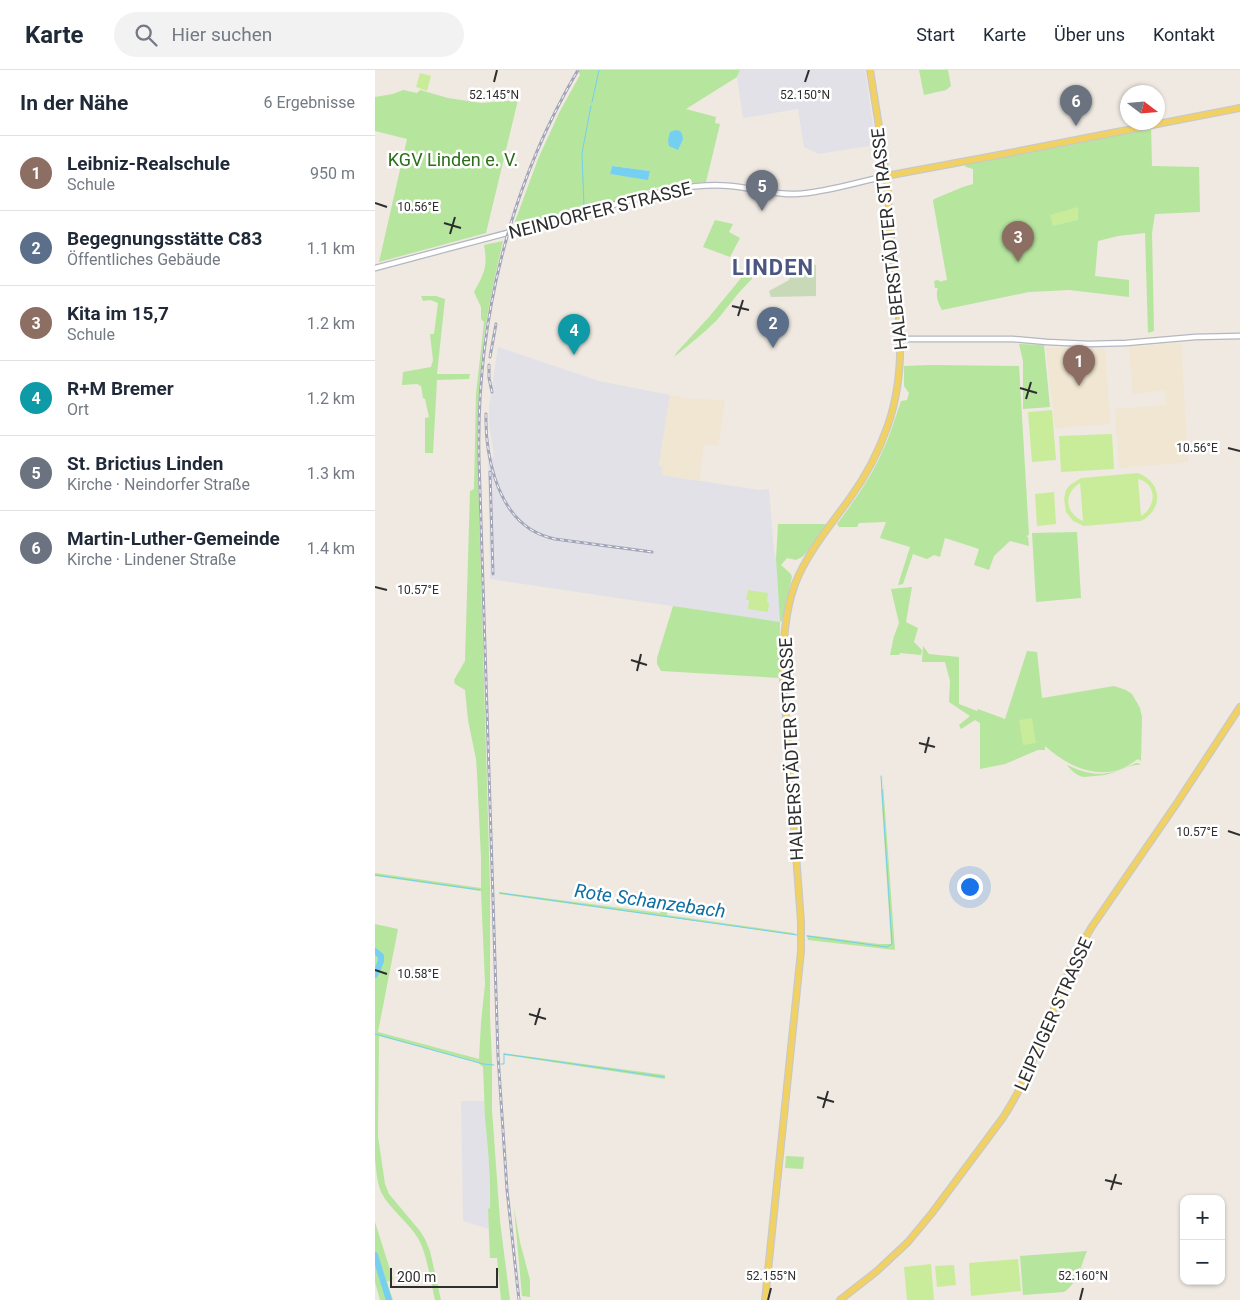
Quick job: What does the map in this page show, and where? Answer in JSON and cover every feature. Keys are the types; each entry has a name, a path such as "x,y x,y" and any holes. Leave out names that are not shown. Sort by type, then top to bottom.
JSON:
{"main road":[{"name":"HALBERSTÄDTER STRASSE","path":"765,1300 801,951 783,676 784,633 791,595 801,570 812,551 863,479 883,439 893,411 901,360 901,339 886,176 870,70"},
{"path":"886,176 1240,108"},
{"name":"LEIPZIGER STRASSE","path":"840,1300 877,1271 908,1242 1002,1119 1021,1088 1082,943 1240,707"}],"street":[{"name":"NEINDORFER STRASSE","path":"375,268 673,189 696,186 730,186 797,194 815,192 886,176"},
{"path":"901,339 1013,339 1093,344 1240,336"}],"shaded area":[{"path":"740,70 865,70 876,145 818,154 804,147 798,109 743,118 737,77"},
{"path":"1181,343 1188,462 1119,468 1115,409 1166,405 1165,390 1133,394 1129,347"},
{"path":"498,347 599,381 670,395 659,466 663,466 662,475 759,490 769,489 780,622 490,579 488,461 494,456 489,424 489,407"},
{"path":"1046,348 1105,349 1110,424 1055,428"},
{"path":"670,395 694,399 725,400 718,446 704,444 699,481 662,475 663,467 659,466"},
{"path":"461,1101 484,1101 491,1196 490,1208 488,1209 489,1229 463,1221"}],"green space":[{"path":"578,70 740,70 737,77 686,109 716,117 715,123 720,124 706,182 665,185 614,201 513,227 538,159 560,111 580,75","holes":["612,166 650,171 648,179 610,174"]},
{"path":"919,70 948,70 951,86 946,90 924,95"},
{"path":"420,73 431,76 427,91 416,87"},
{"name":"KGV Linden e. V.","path":"403,90 417,93 420,90 448,98 481,103 518,100 486,233 379,262 407,139 375,131 375,97"},
{"path":"1126,130 1151,130 1152,166 1199,167 1200,212 1155,214 1152,233 1154,331 1148,333 1145,233 1118,236 1098,241 1095,276 1129,280 1129,297 1069,290 1029,292 942,310 937,299 938,288 935,288 934,281 938,280 941,282 947,280 933,201 973,184 973,169 966,167 963,162"},
{"path":"1078,207 1078,220 1053,226 1050,215"},
{"path":"715,220 733,224 729,232 740,238 730,257 703,247"},
{"path":"503,241 491,294 485,334 477,439 490,888 492,1110 500,1221 510,1300 501,1300 497,1258 490,1258 488,1209 490,1208 490,1186 483,1067 477,1062 379,1036 378,1136 385,1184 389,1194 425,1239 430,1251 441,1300 435,1300 422,1246 410,1227 381,1192 377,1175 375,1158 375,924 398,929 378,1032 479,1059 485,984 481,891 375,876 375,873 481,888 476,759 468,720 465,690 455,684 454,680 465,661 470,491 474,489 476,394 484,322 481,319 481,307 474,292 484,270 486,259 484,245"},
{"path":"794,261 816,265 816,296 771,297 769,291 789,280"},
{"path":"751,266 752,279 716,321 674,357 677,352"},
{"path":"421,296 436,296 445,299 437,374 470,374 469,379 437,380 433,453 425,453 425,418 429,417 421,386 417,384 402,385 403,372 431,367 433,360 430,334 434,334 438,303 430,300 423,301"},
{"path":"1019,344 1044,345 1050,407 1023,409 1023,361"},
{"path":"904,366 1019,366 1029,535 1026,536 1028,537 1029,546 1010,541 994,556 989,570 974,565 979,549 945,538 940,557 934,555 927,559 913,554 903,584 898,585 910,547 880,538 886,522 859,523 857,527 839,527 837,524 873,471 901,401 907,400 909,393 904,386"},
{"path":"1052,410 1056,460 1032,462 1028,412"},
{"path":"1112,434 1114,469 1061,472 1059,436"},
{"path":"1138,473 1146,477 1156,489 1157,496 1154,510 1141,521 1084,526 1073,521 1066,512 1064,499 1066,490 1070,485 1081,478","holes":["1138,479 1149,485 1153,496 1150,507 1141,516","1080,483 1083,520 1083,521 1077,518 1068,503 1071,492"]},
{"path":"1054,492 1056,524 1037,526 1035,494"},
{"path":"778,524 828,524 802,557 796,560 787,558 781,565 792,577 782,621 780,622 776,559"},
{"path":"1077,532 1081,598 1036,602 1032,533"},
{"path":"912,587 906,622 918,628 914,642 922,650 921,655 900,653 899,655 890,655 899,623 891,589"},
{"path":"748,590 768,593 768,612 748,609 749,600 746,600"},
{"path":"673,606 780,622 779,678 661,671 657,664 657,658"},
{"path":"923,646 929,654 959,657 959,704 1005,719 1027,651 1037,652 1042,698 1114,686 1126,690 1132,694 1140,708 1142,717 1141,761 1138,759 1123,768 1111,772 1090,771 1061,759 1045,746 1045,750 1038,750 1005,764 980,769 980,723 975,720 961,729 959,725 970,716 949,702 950,681 945,662 922,662"},
{"path":"1032,718 1036,743 1023,745 1019,720"},
{"path":"1067,765 1086,772 1094,774 1113,772 1105,775 1084,777 1079,776"},
{"path":"882,769 895,950 808,940 807,935 891,944 881,789 883,789"},
{"path":"499,892 660,913 663,908 668,909 667,915 794,933 796,935 499,894"},
{"path":"503,1053 665,1075 665,1079 504,1055"},
{"path":"786,1156 804,1157 803,1169 785,1168"},
{"path":"514,1208 520,1242 530,1280 530,1297 522,1296"},
{"path":"375,1222 393,1279 387,1282 393,1300 380,1300 375,1282"},
{"path":"1087,1251 1076,1279 1064,1292 1023,1295 1020,1256"},
{"path":"1018,1259 1021,1291 971,1296 969,1263"},
{"path":"931,1264 934,1300 907,1300 904,1267"},
{"path":"954,1265 956,1285 937,1287 935,1266"}],"water":[{"path":"680,131 683,139 678,150 669,146 668,140 670,132"},
{"path":"612,166 650,171 648,180 610,174"}],"waterway":[{"path":"592,102 599,70"},
{"path":"584,206 582,153 591,106"},
{"name":"Rote Schanzebach","path":"807,936 887,947 892,944 881,776"},
{"name":"Rote Schanzebach","path":"375,875 480,890"},
{"name":"Rote Schanzebach","path":"500,893 797,935"},
{"path":"375,951 381,956 381,961 375,975"},
{"path":"375,1034 483,1064 494,1065"},
{"path":"501,1064 504,1064 504,1054 664,1077"},
{"path":"375,1255 389,1300"}],"railway":[{"path":"519,1300 507,1190 498,1056 479,459 480,408 483,357 501,257 533,161 554,115 578,70"},
{"path":"490,357 496,324"},
{"path":"489,365 492,392"},
{"path":"486,414 488,445 495,478 509,507 518,519 530,529 552,538 652,552"},
{"path":"490,472 493,574"}],"place":[{"name":"Martin-Luther-Gemeinde","path":"1076,126"},
{"name":"St. Brictius Linden","path":"762,211"},
{"name":"Kita im 15,7","path":"1018,262"},
{"name":"Begegnungsstätte C83","path":"773,348"},
{"name":"R+M Bremer","path":"574,355"},
{"name":"Leibniz-Realschule","path":"1079,386"}],"district":[{"name":"LINDEN","path":"773,267"}]}
